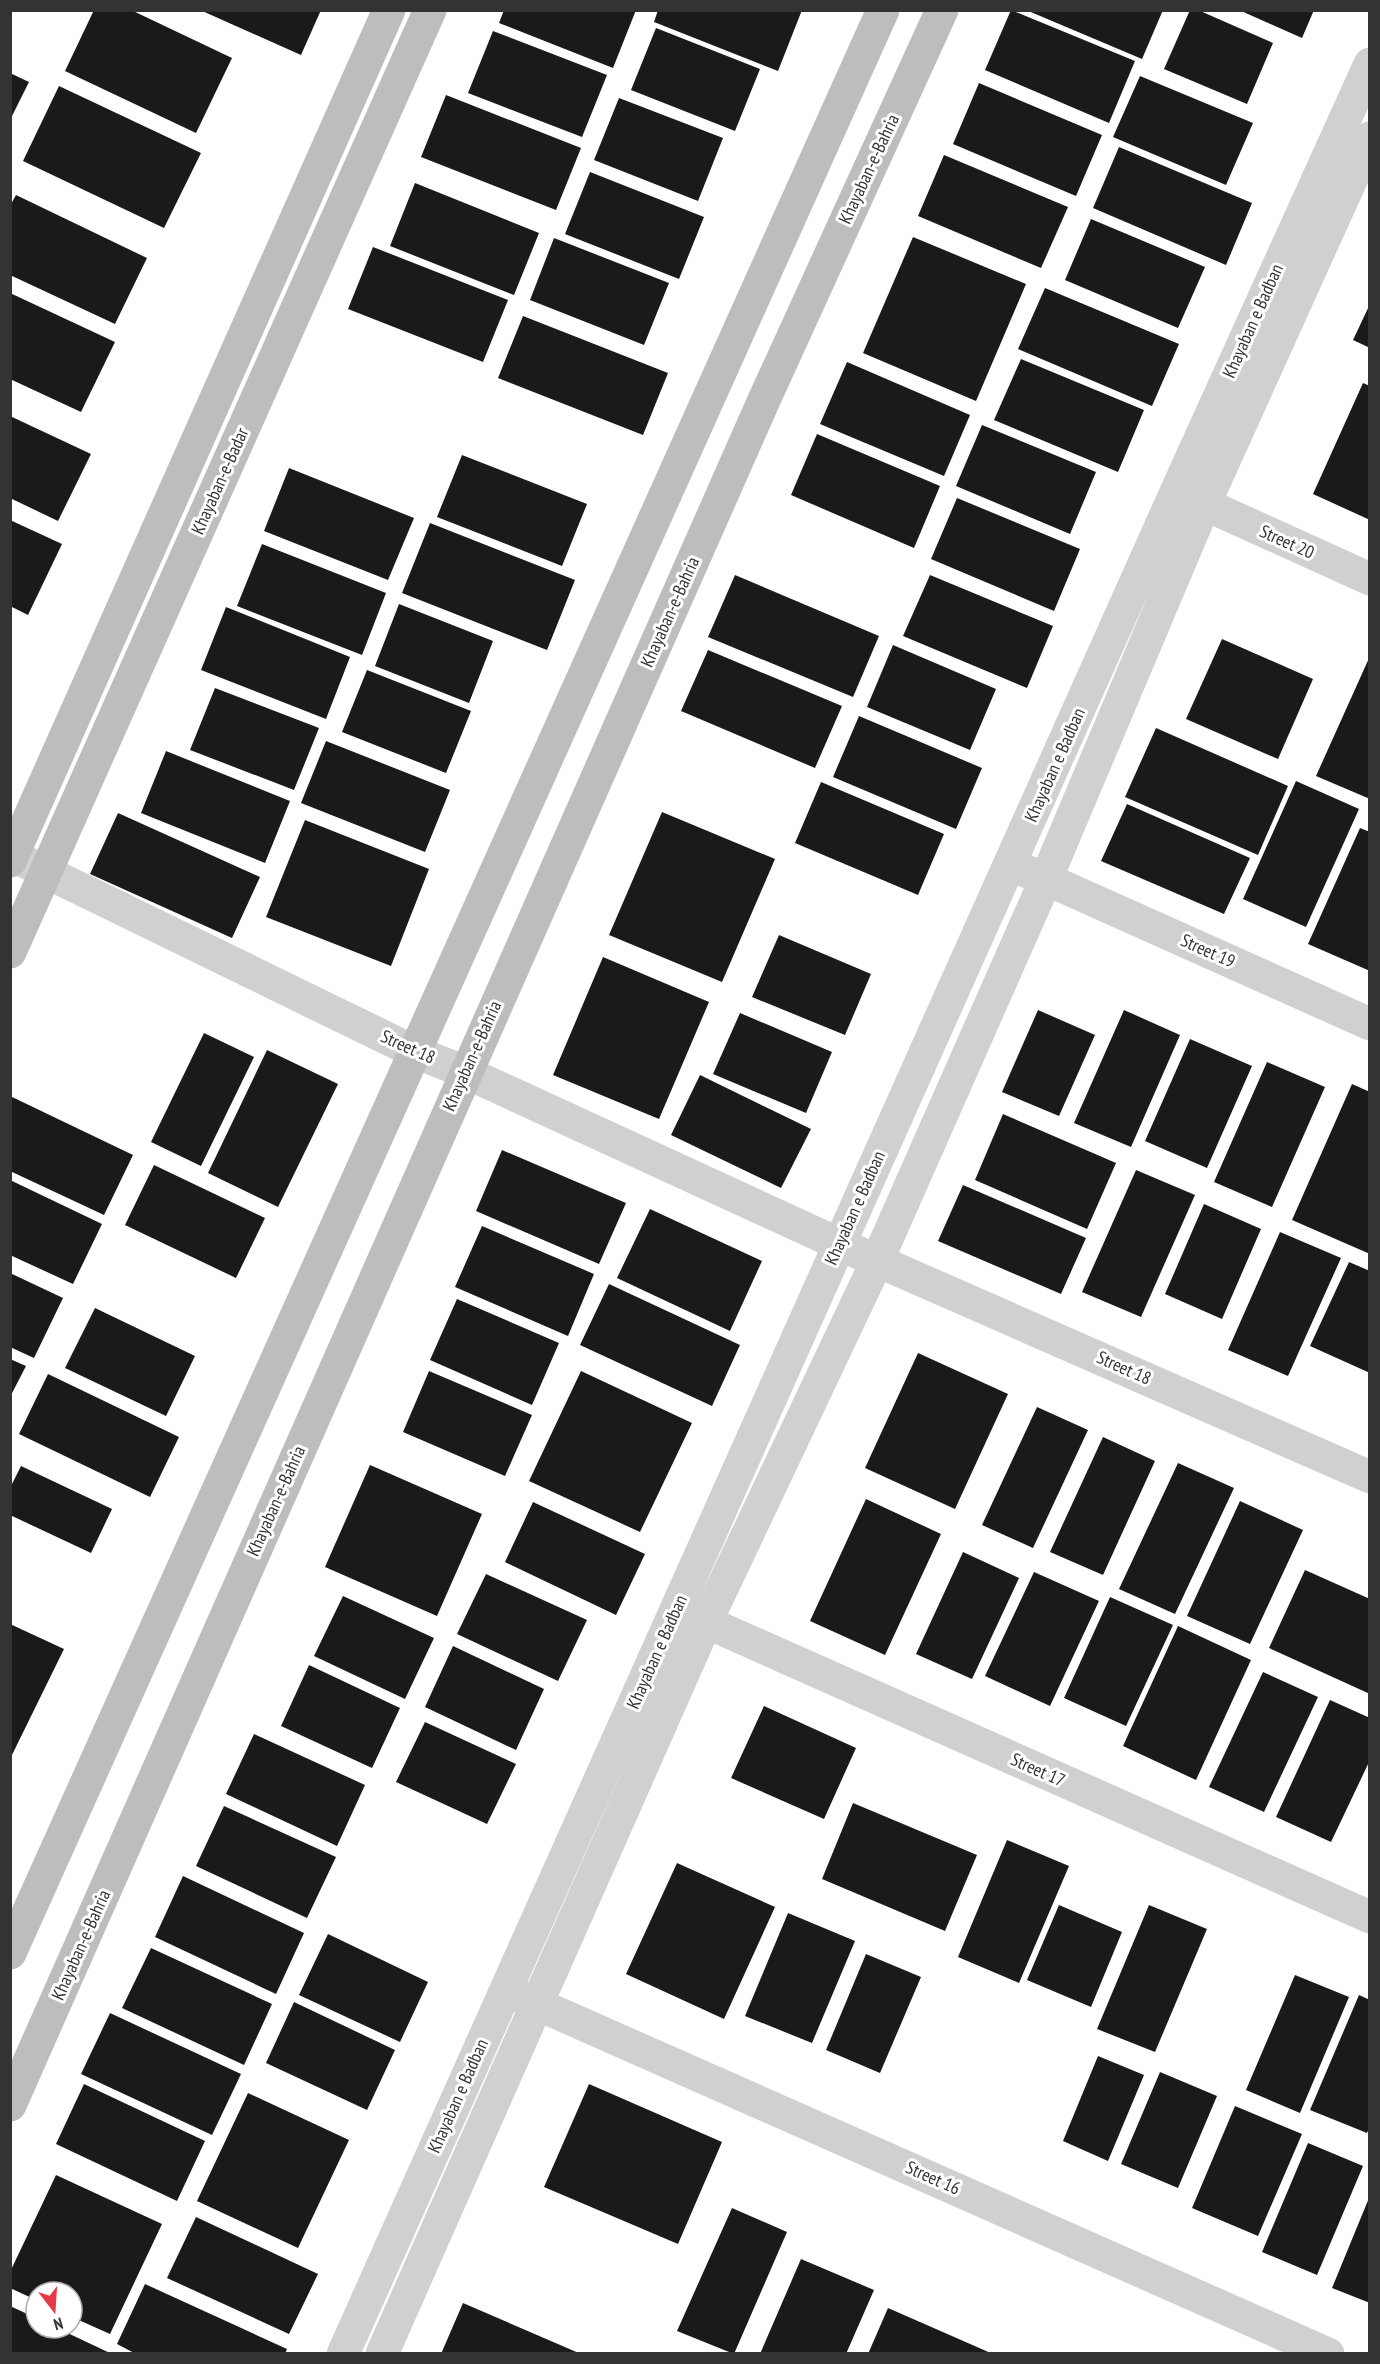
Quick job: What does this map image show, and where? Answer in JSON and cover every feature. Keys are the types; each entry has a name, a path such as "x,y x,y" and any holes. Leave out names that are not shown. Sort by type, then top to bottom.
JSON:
{"main road":[{"name":"Khayaban-e-Badar","path":"12,859 390,10"},
{"name":"Khayaban-e-Badar","path":"10,952 430,10"},
{"path":"10,1953 883,10"},
{"name":"Khayaban-e-Bahria","path":"10,2105 465,1072 764,400 942,10"}],"street":[{"name":"Khayaban e Badban","path":"382,2354 706,1622 879,1259 1046,879 1190,498 1358,121 1370,64"},
{"name":"Khayaban e Badban","path":"343,2354 1010,865 1370,138"},
{"name":"Street 20","path":"1190,498 1370,579"},
{"name":"Street 18","path":"12,859 46,872 415,1052 465,1072 839,1244 879,1259 1370,1477"},
{"name":"Street 19","path":"1010,865 1370,1024"},
{"name":"Street 17","path":"675,1611 706,1622 1370,1917"},
{"name":"Street 16","path":"505,1990 1328,2354"}],"building":[{"path":"94,10 131,10 232,58 196,133 65,71"},
{"path":"200,10 321,10 301,55"},
{"path":"504,10 636,10 613,68 499,23"},
{"path":"658,10 802,10 778,71 654,22"},
{"path":"1011,10 1135,61 1109,123 985,70"},
{"path":"1026,10 1163,10 1142,59"},
{"path":"1190,10 1198,10 1273,43 1247,104 1164,69"},
{"path":"1239,10 1314,10 1302,38"},
{"path":"656,28 760,69 735,131 631,90"},
{"path":"493,31 607,75 582,137 468,93"},
{"path":"10,73 29,82 10,120"},
{"path":"1140,76 1253,123 1226,185 1113,137"},
{"path":"979,83 1102,135 1076,196 953,144"},
{"path":"59,86 201,153 164,228 23,161"},
{"path":"446,95 581,148 556,210 421,157"},
{"path":"619,98 723,138 698,201 594,160"},
{"path":"1119,147 1252,203 1226,265 1093,208"},
{"path":"944,155 1068,207 1041,268 918,216"},
{"path":"590,172 704,217 679,279 565,234"},
{"path":"415,183 539,233 514,295 390,246"},
{"path":"16,195 147,258 115,324 10,275 10,206"},
{"path":"1091,219 1205,267 1178,328 1065,280"},
{"path":"913,237 1026,284 976,401 863,353"},
{"path":"554,238 669,283 644,345 530,300"},
{"path":"373,247 508,300 483,362 348,309"},
{"path":"1045,288 1179,344 1152,406 1018,349"},
{"path":"10,293 115,342 81,412 10,379"},
{"path":"1370,304 1370,348 1353,340"},
{"path":"523,316 668,373 643,435 498,378"},
{"path":"1021,359 1144,410 1118,472 994,420"},
{"path":"847,362 970,415 944,476 820,424"},
{"path":"1363,383 1370,386 1370,520 1313,494"},
{"path":"10,416 91,454 58,521 10,498"},
{"path":"982,425 1096,472 1070,534 956,486"},
{"path":"817,434 940,486 914,548 791,495"},
{"path":"462,455 587,504 562,566 437,517"},
{"path":"289,468 414,518 388,580 264,531"},
{"path":"957,498 1080,549 1054,611 931,559"},
{"path":"10,520 62,544 28,615 10,606"},
{"path":"430,523 575,580 547,650 402,593"},
{"path":"262,544 386,593 362,655 237,606"},
{"path":"735,575 879,636 853,697 708,637"},
{"path":"930,575 1053,626 1027,688 903,636"},
{"path":"399,604 493,641 469,703 375,666"},
{"path":"226,607 350,657 326,719 201,670"},
{"path":"1222,639 1313,679 1278,759 1186,719"},
{"path":"893,645 996,689 970,750 867,707"},
{"path":"708,650 842,706 815,768 681,711"},
{"path":"1370,656 1370,799 1316,776"},
{"path":"367,670 471,711 446,773 342,732"},
{"path":"215,688 319,728 294,790 190,750"},
{"path":"859,716 982,768 956,829 833,777"},
{"path":"1156,728 1288,786 1258,855 1125,797"},
{"path":"326,741 450,790 425,852 301,803"},
{"path":"166,751 290,801 265,863 141,813"},
{"path":"1296,781 1359,809 1306,927 1243,899"},
{"path":"821,782 944,834 918,895 795,843"},
{"path":"1127,804 1250,858 1224,914 1101,861"},
{"path":"662,812 775,859 722,982 609,935"},
{"path":"118,813 260,877 232,938 90,874"},
{"path":"305,820 429,869 391,966 266,917"},
{"path":"1360,828 1370,832 1370,971 1308,944"},
{"path":"779,935 871,974 845,1035 752,997"},
{"path":"603,957 709,1002 659,1119 553,1075"},
{"path":"1038,1010 1095,1035 1059,1116 1002,1092"},
{"path":"1124,1010 1180,1035 1131,1147 1074,1123"},
{"path":"740,1013 832,1052 806,1113 713,1074"},
{"path":"204,1033 254,1057 201,1166 151,1142"},
{"path":"1190,1039 1252,1066 1207,1168 1145,1141"},
{"path":"267,1050 338,1084 278,1207 208,1173"},
{"path":"1267,1062 1325,1087 1272,1207 1214,1182"},
{"path":"700,1075 811,1129 781,1188 671,1135"},
{"path":"1352,1084 1370,1092 1370,1254 1292,1220"},
{"path":"10,1096 133,1155 104,1215 10,1171"},
{"path":"1003,1114 1116,1163 1087,1229 975,1180"},
{"path":"502,1150 626,1203 599,1264 476,1211"},
{"path":"154,1165 265,1218 236,1278 125,1225"},
{"path":"1136,1170 1195,1195 1141,1317 1082,1292"},
{"path":"10,1180 102,1224 73,1284 10,1255"},
{"path":"963,1185 1086,1238 1061,1294 938,1241"},
{"path":"1204,1204 1261,1229 1222,1319 1165,1294"},
{"path":"650,1209 762,1261 730,1331 617,1278"},
{"path":"482,1226 594,1274 568,1336 455,1287"},
{"path":"1280,1232 1341,1258 1288,1376 1228,1350"},
{"path":"1349,1262 1370,1271 1370,1373 1310,1346"},
{"path":"10,1273 63,1298 34,1358 10,1347"},
{"path":"609,1284 740,1345 712,1406 580,1345"},
{"path":"457,1299 559,1343 532,1405 430,1360"},
{"path":"95,1308 195,1356 166,1416 65,1368"},
{"path":"918,1353 1008,1394 955,1509 865,1468"},
{"path":"10,1359 26,1366 10,1397"},
{"path":"429,1371 532,1415 505,1476 403,1432"},
{"path":"581,1371 692,1423 640,1532 529,1481"},
{"path":"48,1374 179,1437 150,1497 19,1434"},
{"path":"1037,1407 1088,1430 1033,1548 982,1525"},
{"path":"1103,1437 1155,1461 1103,1575 1050,1552"},
{"path":"1178,1463 1234,1488 1175,1614 1119,1589"},
{"path":"370,1465 482,1514 437,1616 325,1567"},
{"path":"21,1466 112,1509 91,1553 10,1515 10,1488"},
{"path":"866,1499 941,1534 885,1655 810,1621"},
{"path":"1240,1501 1303,1530 1250,1644 1187,1616"},
{"path":"533,1502 645,1554 616,1615 505,1562"},
{"path":"963,1552 1019,1578 972,1679 916,1654"},
{"path":"1305,1570 1370,1599 1370,1694 1269,1648"},
{"path":"1034,1572 1099,1601 1050,1706 985,1676"},
{"path":"486,1574 587,1620 558,1681 457,1634"},
{"path":"343,1596 434,1638 405,1699 314,1656"},
{"path":"1110,1597 1173,1625 1126,1726 1064,1698"},
{"path":"10,1624 64,1649 10,1759"},
{"path":"1178,1626 1251,1660 1196,1780 1123,1746"},
{"path":"453,1646 544,1689 516,1750 425,1707"},
{"path":"309,1665 400,1708 372,1768 281,1726"},
{"path":"1263,1672 1318,1697 1264,1812 1209,1787"},
{"path":"1330,1700 1370,1718 1370,1760 1331,1842 1276,1817"},
{"path":"764,1706 856,1748 824,1819 731,1778"},
{"path":"425,1722 516,1764 487,1824 396,1782"},
{"path":"254,1734 365,1785 337,1846 226,1794"},
{"path":"853,1803 977,1855 945,1931 822,1879"},
{"path":"224,1806 336,1857 307,1918 196,1866"},
{"path":"1007,1840 1069,1866 1019,1983 958,1957"},
{"path":"677,1863 775,1907 724,2019 626,1974"},
{"path":"183,1876 304,1933 276,1994 155,1937"},
{"path":"1059,1905 1122,1932 1091,2007 1027,1980"},
{"path":"1149,1905 1207,1929 1155,2052 1097,2029"},
{"path":"788,1913 855,1941 812,2043 745,2016"},
{"path":"328,1934 428,1982 400,2042 299,1995"},
{"path":"151,1948 272,2004 244,2065 122,2008"},
{"path":"866,1954 921,1977 880,2073 826,2050"},
{"path":"1295,1975 1349,1997 1300,2113 1246,2090"},
{"path":"1359,1995 1370,2000 1370,2126 1367,2133 1310,2110"},
{"path":"294,2002 395,2050 367,2110 266,2063"},
{"path":"110,2013 241,2074 212,2135 81,2074"},
{"path":"1098,2056 1144,2075 1108,2161 1063,2141"},
{"path":"1160,2072 1217,2096 1178,2188 1121,2164"},
{"path":"84,2084 205,2141 177,2201 56,2144"},
{"path":"589,2084 722,2142 678,2244 544,2187"},
{"path":"248,2093 349,2140 298,2248 197,2201"},
{"path":"1235,2106 1302,2134 1258,2236 1192,2208"},
{"path":"1308,2143 1363,2166 1317,2275 1262,2252"},
{"path":"56,2175 162,2224 110,2334 84,2322 84,2280 24,2280 24,2294 10,2288 10,2272"},
{"path":"1370,2198 1370,2303 1332,2288"},
{"path":"732,2208 787,2232 734,2354 677,2331"},
{"path":"196,2217 318,2274 289,2334 167,2278"},
{"path":"801,2259 874,2290 846,2354 760,2354"},
{"path":"145,2284 287,2349 285,2354 136,2354 117,2344"},
{"path":"463,2303 581,2354 441,2354"},
{"path":"10,2306 24,2312 24,2340 82,2340 112,2354 10,2354"},
{"path":"888,2308 993,2354 868,2354"}]}
